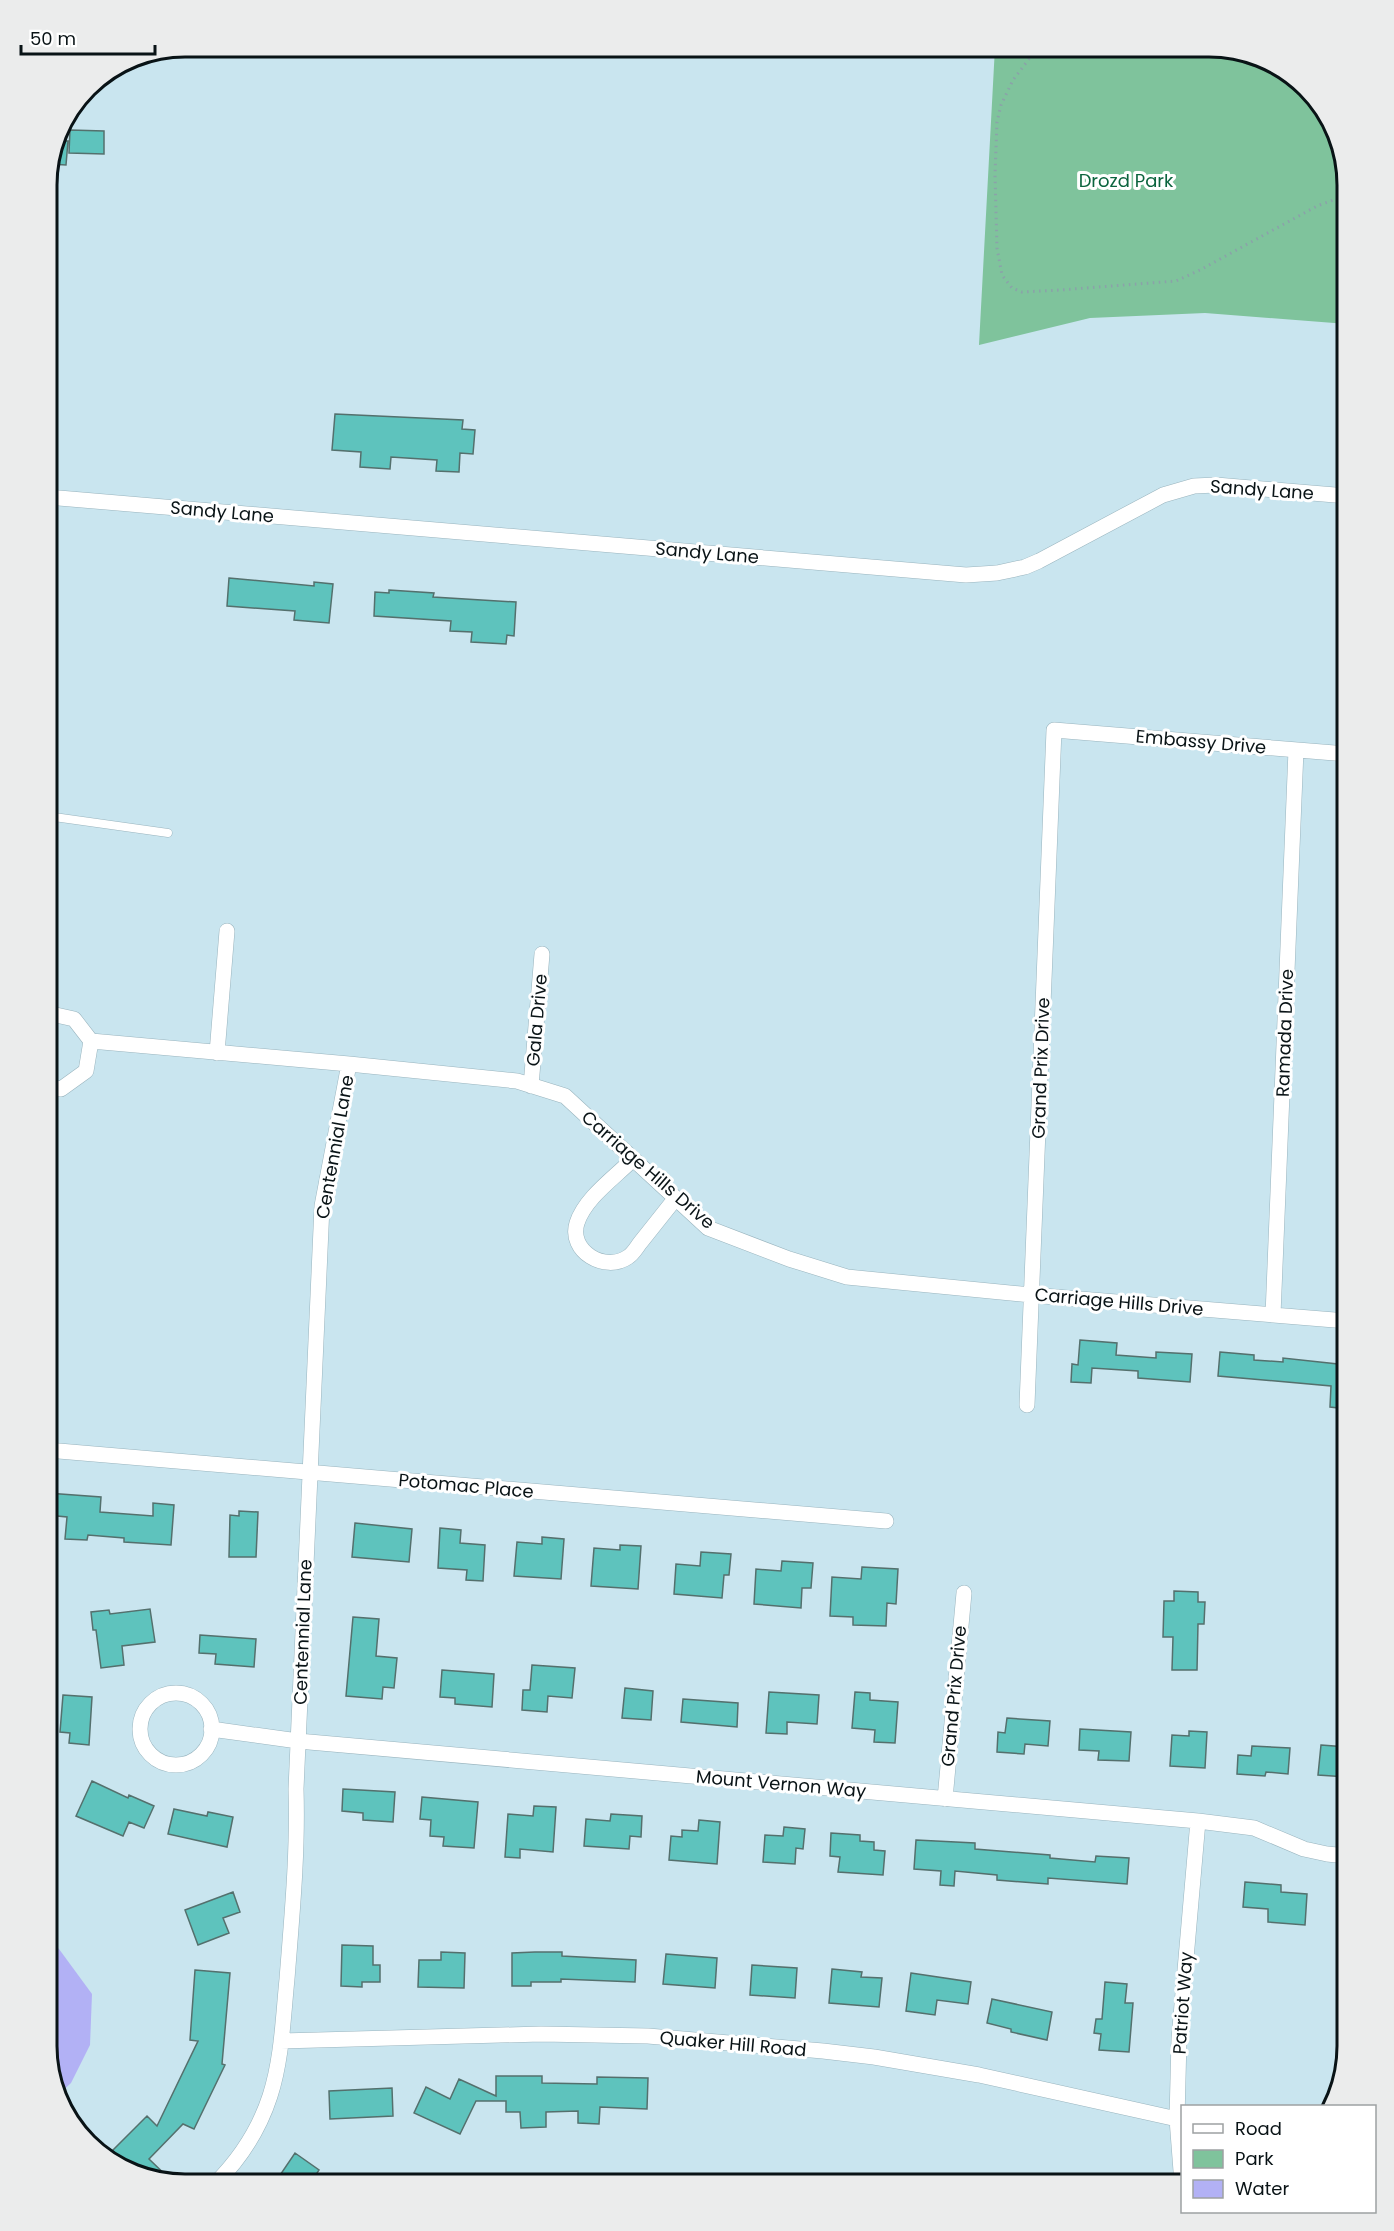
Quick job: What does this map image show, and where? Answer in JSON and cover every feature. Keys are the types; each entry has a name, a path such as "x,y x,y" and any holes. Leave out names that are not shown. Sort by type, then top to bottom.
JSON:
{"street":[{"name":"Sandy Lane","path":"57,498 966,575 997,573 1032,564 1163,495 1194,486 1216,485 1337,495"},
{"name":"Embassy Drive","path":"1054,730 1337,753"},
{"name":"Grand Prix Drive","path":"1027,1405 1054,730"},
{"name":"Ramada Drive","path":"1273,1315 1296,750"},
{"path":"217,1053 226,931"},
{"name":"Gala Drive","path":"531,1086 542,954"},
{"path":"57,1015 74,1019 91,1041 86,1071 61,1089 57,1088"},
{"name":"Carriage Hills Drive","path":"91,1041 517,1081 565,1096 708,1228 789,1259 847,1277 1337,1320"},
{"name":"Centennial Lane","path":"223,2174 242,2152 262,2116 275,2076 281,2041 296,1875 298,1741 322,1206 350,1064"},
{"path":"632,1160 587,1205 577,1223 576,1238 584,1251 595,1260 613,1263 628,1257 675,1199"},
{"name":"Potomac Place","path":"57,1451 886,1521"},
{"name":"Grand Prix Drive","path":"945,1799 964,1593"},
{"path":"174,1693 188,1695 201,1703 210,1718 211,1729 207,1747 198,1757 188,1763 177,1765 163,1763 148,1752 141,1740 139,1730 144,1712 153,1701 174,1693"},
{"name":"Mount Vernon Way","path":"211,1729 298,1741 1198,1821 1254,1828 1304,1848 1337,1855"},
{"name":"Patriot Way","path":"1181,2171 1177,2119 1179,2039 1198,1821"},
{"name":"Quaker Hill Road","path":"281,2041 541,2034 636,2036 823,2051 874,2057 979,2075 1177,2119"}],"lane":[{"path":"57,817 168,833"}],"path":[{"path":"1031,57 1013,80 1001,105 997,122 995,175 997,248 1002,275 1012,288 1022,292 1050,291 1176,281 1317,206 1337,199"}],"green space":[{"name":"Drozd Park","path":"994,57 1217,57 1234,59 1266,70 1280,79 1305,101 1315,114 1324,128 1336,168 1337,323 1205,313 1090,318 979,345"}],"water":[{"path":"57,1947 92,1994 90,2045 71,2083 65,2089 57,2054"}],"building":[{"path":"70,130 104,131 104,154 69,153"},
{"path":"65,141 68,141 66,165 59,165"},
{"path":"335,414 463,420 462,429 475,430 473,454 460,453 459,472 436,471 437,460 391,457 390,469 360,467 361,452 332,450"},
{"path":"229,578 314,586 314,582 333,584 329,623 294,620 295,611 227,606"},
{"path":"389,590 434,593 433,597 516,602 514,636 507,635 506,644 471,642 472,632 450,631 451,621 374,616 375,592 389,593"},
{"path":"1080,1340 1117,1343 1116,1355 1156,1358 1156,1352 1192,1354 1190,1382 1138,1378 1138,1371 1092,1368 1091,1383 1071,1382 1072,1364 1078,1365"},
{"path":"1220,1352 1254,1355 1254,1360 1283,1362 1283,1358 1337,1364 1337,1408 1330,1407 1331,1386 1218,1376"},
{"path":"57,1494 101,1497 100,1512 153,1516 153,1503 174,1505 171,1545 124,1542 124,1538 88,1535 87,1540 65,1539 67,1517 57,1516"},
{"path":"239,1511 258,1512 256,1557 229,1557 230,1515 239,1516"},
{"path":"355,1523 412,1529 409,1562 352,1557"},
{"path":"440,1528 461,1530 460,1543 485,1545 483,1581 466,1580 467,1570 438,1568"},
{"path":"542,1537 564,1539 561,1579 514,1576 517,1542 542,1544"},
{"path":"620,1545 641,1546 638,1589 591,1586 594,1548 620,1550"},
{"path":"701,1552 731,1554 729,1575 724,1575 722,1598 674,1594 676,1564 700,1566"},
{"path":"782,1561 813,1563 811,1588 802,1588 801,1608 754,1604 756,1569 781,1571"},
{"path":"862,1567 898,1569 896,1604 887,1603 886,1626 853,1625 853,1617 830,1616 832,1577 861,1579"},
{"path":"1174,1591 1198,1592 1198,1602 1205,1602 1204,1624 1198,1624 1197,1670 1172,1670 1173,1637 1163,1637 1164,1601 1174,1601"},
{"path":"150,1609 155,1642 122,1646 124,1665 101,1668 91,1612 109,1610 110,1614"},
{"path":"353,1617 379,1619 376,1656 397,1658 394,1688 383,1687 382,1699 346,1696"},
{"path":"200,1635 256,1639 254,1667 215,1664 216,1654 199,1653"},
{"path":"532,1665 575,1668 572,1698 548,1696 547,1712 522,1710 523,1690 530,1690"},
{"path":"442,1670 494,1674 492,1707 455,1704 455,1698 440,1697"},
{"path":"625,1688 653,1691 651,1720 622,1718"},
{"path":"769,1692 819,1695 817,1724 787,1722 787,1734 766,1733"},
{"path":"855,1692 870,1693 870,1700 898,1702 895,1743 874,1742 875,1730 852,1728"},
{"path":"63,1695 92,1697 89,1745 69,1743 70,1733 60,1732"},
{"path":"683,1699 738,1703 737,1727 681,1722"},
{"path":"1007,1718 1050,1721 1048,1746 1025,1744 1024,1754 997,1752 998,1732 1005,1733"},
{"path":"1080,1729 1131,1732 1129,1761 1098,1760 1099,1751 1079,1750"},
{"path":"1189,1731 1207,1732 1205,1768 1170,1766 1172,1735 1189,1736"},
{"path":"1321,1745 1337,1746 1337,1776 1318,1775"},
{"path":"1252,1746 1290,1748 1288,1774 1266,1772 1265,1776 1237,1774 1238,1755 1251,1756"},
{"path":"92,1781 128,1798 129,1795 154,1806 144,1828 129,1822 123,1836 76,1816"},
{"path":"343,1789 395,1792 393,1822 363,1820 363,1813 342,1811"},
{"path":"422,1797 478,1802 474,1848 443,1846 444,1837 430,1836 431,1820 420,1819"},
{"path":"534,1806 556,1807 553,1852 520,1849 520,1858 505,1857 508,1814 533,1816"},
{"path":"174,1809 207,1816 208,1812 233,1817 227,1847 168,1834"},
{"path":"611,1814 642,1816 641,1837 630,1836 629,1849 584,1846 586,1819 610,1821"},
{"path":"699,1820 720,1822 717,1864 669,1860 671,1836 682,1837 682,1830 698,1831"},
{"path":"784,1827 805,1829 803,1849 796,1848 795,1864 763,1862 765,1835 783,1836"},
{"path":"831,1833 860,1835 860,1841 874,1842 874,1850 885,1851 883,1875 838,1872 840,1857 830,1856"},
{"path":"916,1840 975,1843 975,1849 1050,1855 1050,1858 1095,1862 1096,1856 1129,1858 1127,1884 1048,1878 1048,1884 997,1880 997,1875 955,1871 954,1886 940,1885 941,1871 914,1869"},
{"path":"1245,1882 1281,1885 1281,1892 1307,1894 1305,1925 1268,1922 1268,1909 1243,1907"},
{"path":"233,1892 240,1912 223,1918 229,1933 198,1945 185,1910"},
{"path":"342,1945 373,1946 373,1965 380,1965 380,1982 362,1982 362,1987 341,1986"},
{"path":"441,1952 465,1953 464,1988 418,1987 419,1960 441,1960"},
{"path":"562,1952 562,1956 636,1960 635,1982 561,1979 561,1982 531,1982 531,1986 512,1986 512,1953"},
{"path":"666,1954 717,1958 715,1988 663,1984"},
{"path":"752,1965 797,1968 795,1998 750,1995"},
{"path":"832,1969 862,1972 861,1977 882,1978 879,2007 829,2003"},
{"path":"195,1970 230,1973 222,2064 225,2065 194,2129 183,2124 149,2159 163,2172 128,2161 112,2151 147,2116 157,2126 198,2041 190,2040"},
{"path":"911,1973 971,1982 968,2004 937,2000 935,2015 906,2011"},
{"path":"1105,1982 1127,1984 1125,2003 1133,2003 1129,2052 1099,2050 1101,2034 1094,2033 1096,2019 1102,2019"},
{"path":"992,1999 1052,2012 1047,2040 1011,2032 1011,2029 987,2023"},
{"path":"496,2076 542,2076 542,2083 597,2084 597,2077 648,2078 647,2109 600,2107 599,2124 578,2123 578,2111 546,2112 546,2127 521,2128 520,2112 506,2112 506,2101 476,2101 460,2134 414,2113 426,2087 450,2099 459,2079 496,2096"},
{"path":"392,2088 393,2116 330,2119 329,2091"},
{"path":"295,2153 319,2170 316,2174 281,2174"}]}
